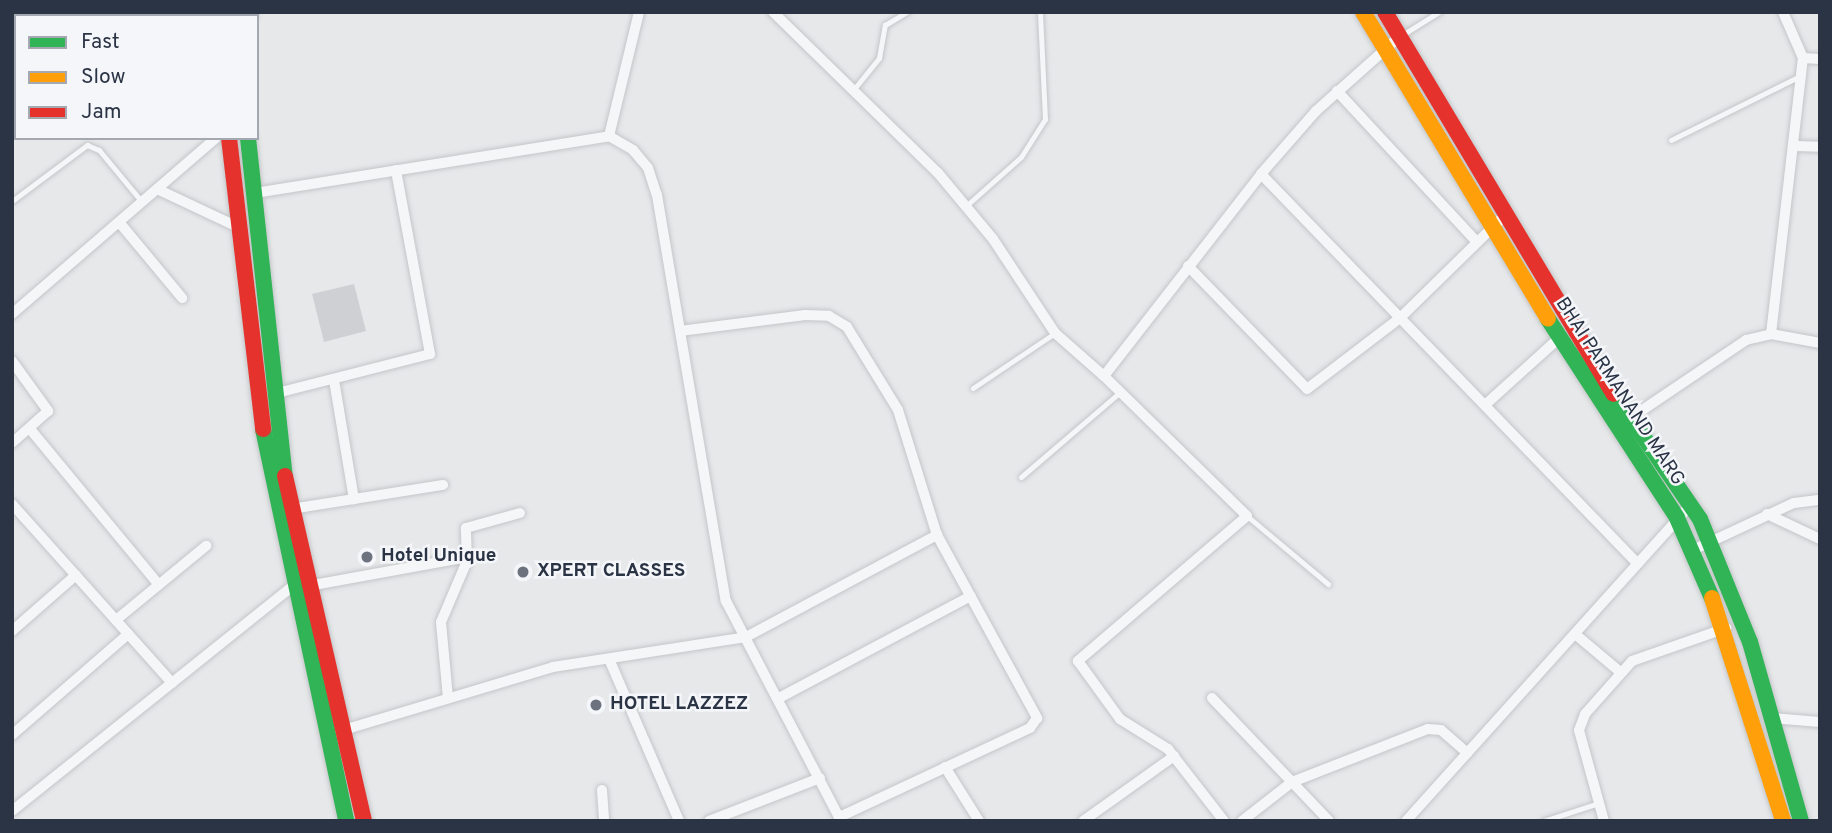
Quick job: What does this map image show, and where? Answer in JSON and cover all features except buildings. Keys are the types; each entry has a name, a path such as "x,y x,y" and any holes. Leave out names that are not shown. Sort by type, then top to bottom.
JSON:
{"street":[{"path":"609,136 639,12"},
{"path":"773,12 854,89 967,205 1055,333 1104,376 1247,516 1079,657 1120,719 1174,756 1224,821"},
{"name":"BHAI PARMANAND MARG","path":"1363,12 1490,230 1558,339 1677,518 1726,628 1783,821"},
{"name":"BHAI PARMANAND MARG","path":"1385,12 1581,347 1691,504 1711,541 1772,718 1801,821"},
{"path":"1771,334 1796,146 1803,58 1783,12"},
{"path":"1104,376 1261,174 1337,91 1383,48 1399,37"},
{"path":"1803,58 1820,59"},
{"path":"1337,91 1477,242"},
{"path":"255,193 609,136 648,168 680,331 726,601 840,819 1030,728 1037,718 937,535 898,410 847,327 829,316 804,315 680,331"},
{"path":"12,314 214,140"},
{"path":"229,140 242,229 269,476 303,583"},
{"path":"248,140 291,509 303,583 334,732 346,821"},
{"path":"1796,146 1820,147"},
{"path":"277,393 430,355 396,170"},
{"path":"1261,174 1638,564"},
{"path":"157,189 242,229"},
{"path":"1188,265 1307,389 1400,318 1504,216"},
{"path":"119,222 181,298"},
{"path":"1632,418 1746,340 1771,334 1820,343"},
{"path":"1485,405 1558,339"},
{"path":"12,361 48,403 30,429 12,443"},
{"path":"334,380 354,499"},
{"path":"30,429 159,585"},
{"path":"291,509 443,485"},
{"path":"1693,550 1767,514 1820,500"},
{"path":"12,504 172,683"},
{"path":"1406,821 1691,504"},
{"path":"447,698 441,622 467,557 470,524 520,513"},
{"path":"1767,514 1820,539"},
{"path":"334,732 553,667 746,637 937,535"},
{"path":"116,620 206,546"},
{"path":"12,811 303,583 467,557"},
{"path":"12,631 76,575"},
{"path":"779,698 971,596"},
{"path":"1604,821 1579,730 1619,671 1647,654 1726,628"},
{"path":"12,735 128,634"},
{"path":"1575,634 1619,671"},
{"path":"609,659 679,821"},
{"path":"1212,698 1329,821"},
{"path":"1772,718 1820,722"},
{"path":"1242,821 1293,782 1434,729 1467,753"},
{"path":"334,732 364,821"},
{"path":"1086,820 1174,756"},
{"path":"945,767 979,821"},
{"path":"709,821 741,815 820,778"},
{"path":"603,790 604,821"}],"lane":[{"path":"854,89 879,58 885,25 907,12"},
{"path":"967,205 1021,157 1045,119 1040,12"},
{"path":"1399,37 1439,12"},
{"path":"1671,140 1802,75"},
{"path":"12,201 87,145 99,150 142,202"},
{"path":"973,388 1055,333"},
{"path":"1021,477 1120,392"},
{"path":"1247,516 1328,584"},
{"path":"1543,821 1599,803"}],"traffic: fast":[{"path":"248,140 285,476"},
{"path":"1548,319 1677,518 1712,598"},
{"path":"1614,394 1700,519 1750,642 1801,821"},
{"path":"263,429 346,821"}],"traffic: slow":[{"path":"1363,12 1548,319"},
{"path":"1712,598 1783,821"}],"traffic: jam":[{"path":"1385,12 1614,394"},
{"path":"229,140 263,429"},
{"path":"285,476 364,821"}],"place":[{"name":"Hotel Unique","path":"367,557"},
{"name":"XPERT CLASSES","path":"523,572"},
{"name":"HOTEL LAZZEZ","path":"596,705"}]}
